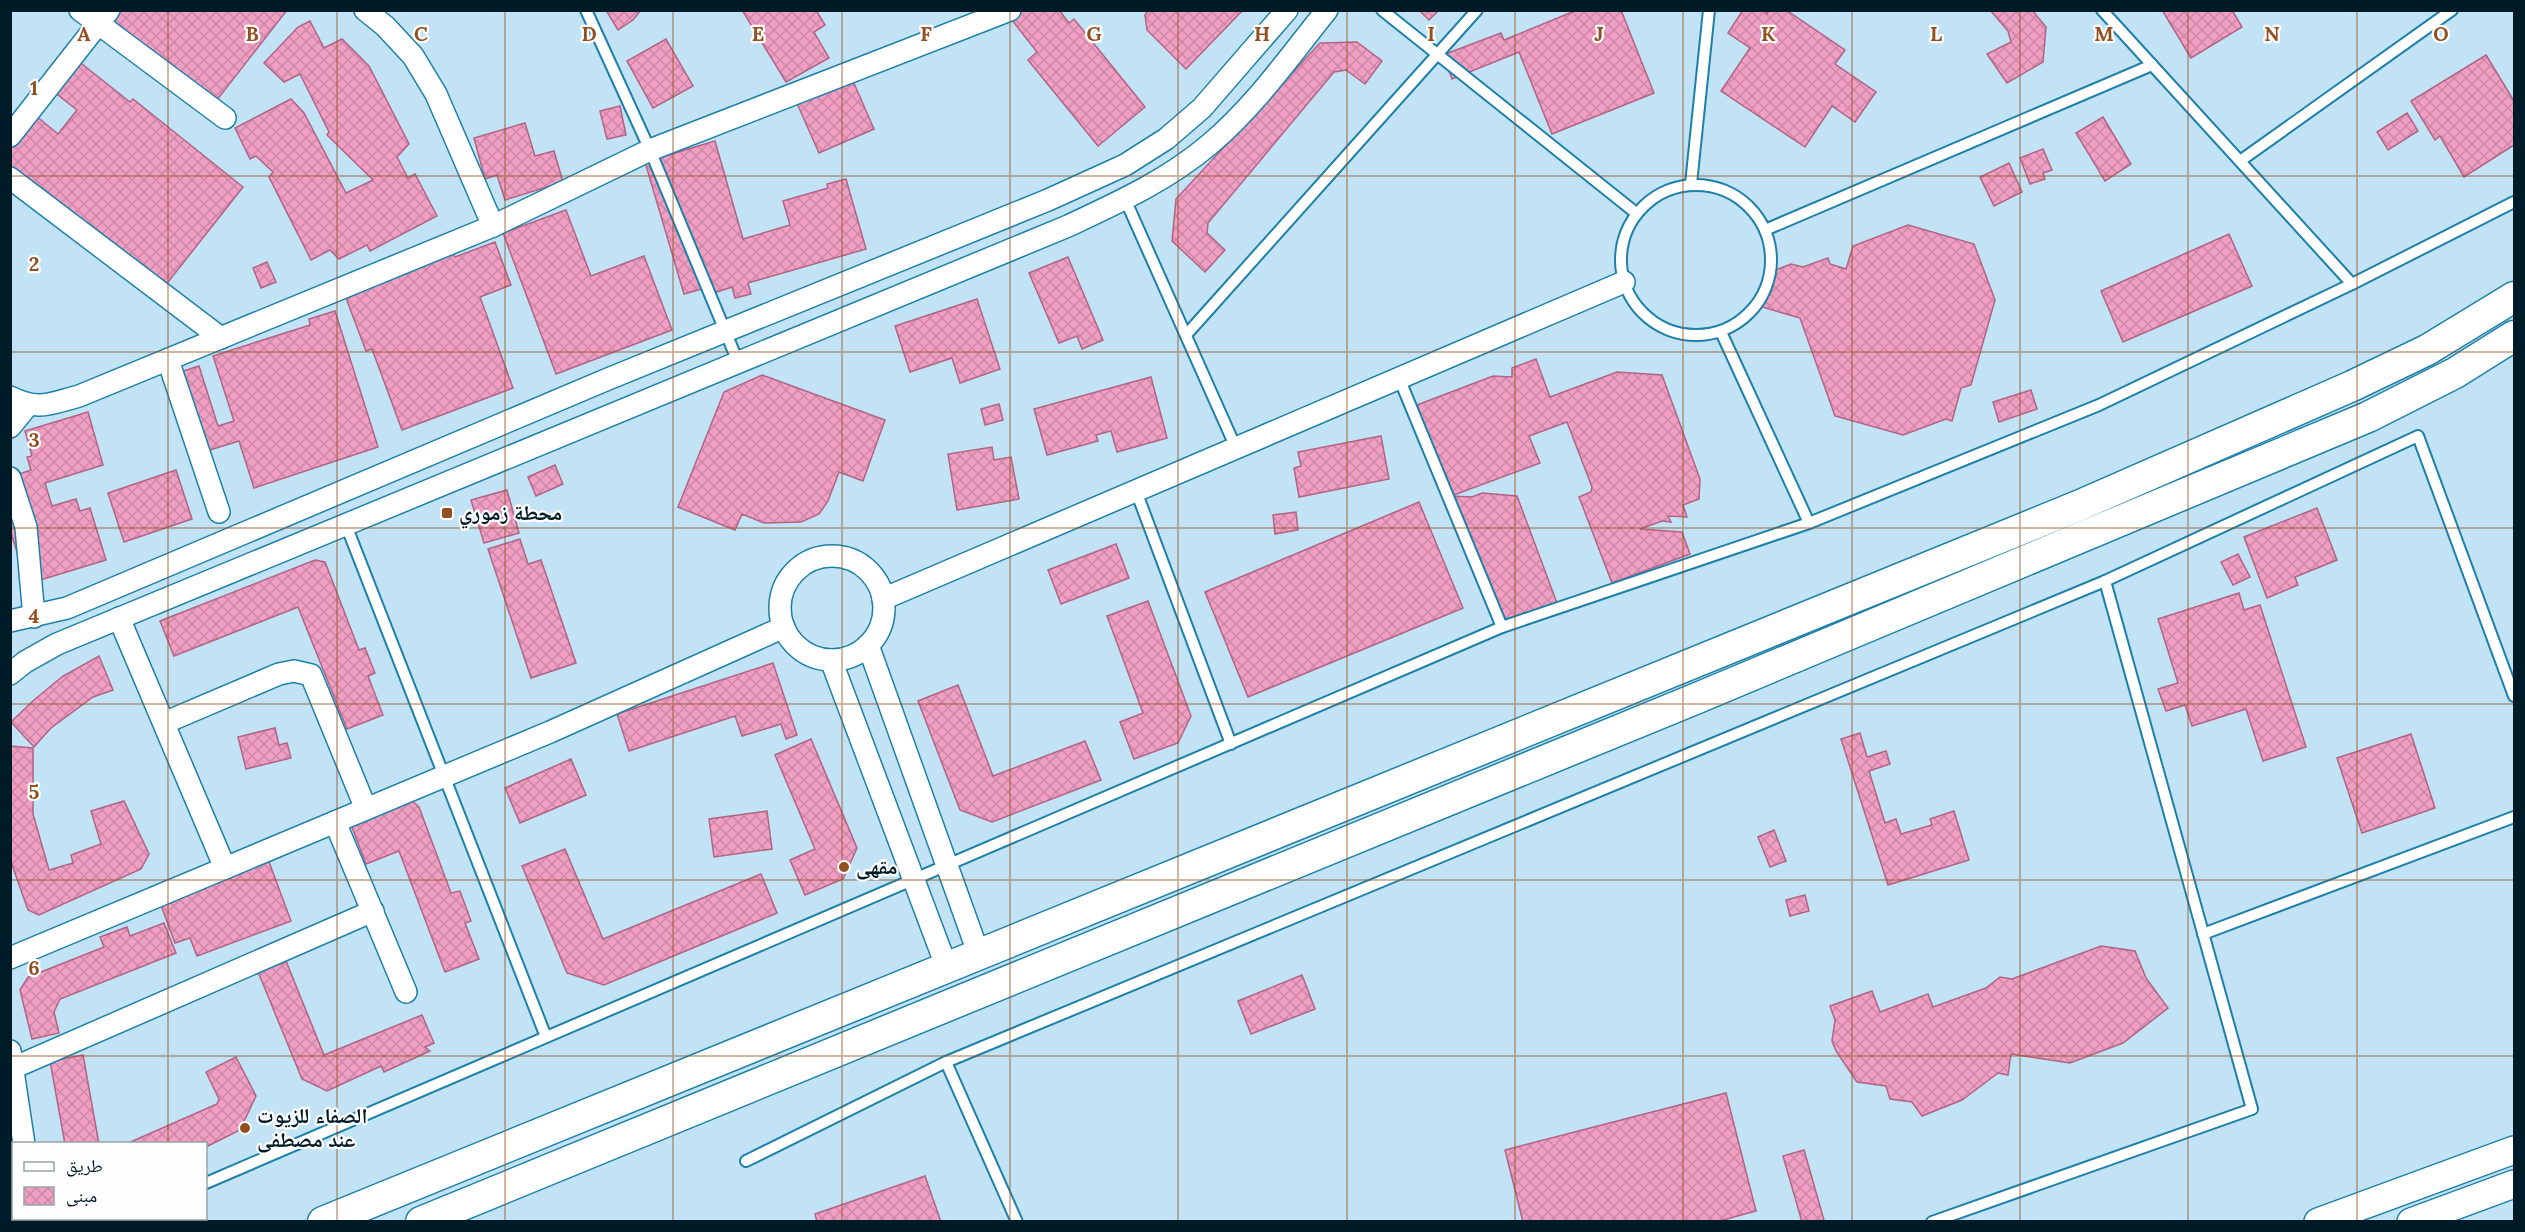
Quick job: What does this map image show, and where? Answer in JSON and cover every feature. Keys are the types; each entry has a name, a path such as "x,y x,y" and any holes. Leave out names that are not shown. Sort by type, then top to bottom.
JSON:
{"main road":[{"path":"323,1221 2078,506 2352,386 2427,350 2514,297"},
{"path":"421,1221 1695,699 2368,417 2455,373 2514,336"}],"street":[{"path":"80,10 103,17 225,118"},
{"path":"364,10 385,26 413,56 436,94 493,226"},
{"path":"10,427 19,401 48,405 79,396 493,226 650,150 1010,10"},
{"path":"10,621 67,608 726,331 1048,200 1125,165 1166,140 1202,108 1287,10"},
{"path":"10,674 57,644 1068,226 1125,199 1174,171 1209,145 1244,112 1327,10"},
{"path":"10,136 103,17"},
{"path":"10,178 221,338"},
{"path":"884,599 1624,282"},
{"path":"168,360 219,512"},
{"path":"10,478 26,527 34,617"},
{"path":"836,555 852,559 867,569 878,582 884,599 884,616 879,632 868,645 857,654 831,660 816,657 802,650 791,640 784,627 780,610 782,592 790,577 802,564 818,557 836,555"},
{"path":"119,618 225,868"},
{"path":"10,958 550,732 784,627"},
{"path":"868,645 979,955"},
{"path":"831,660 947,968"},
{"path":"164,723 279,674 294,671 311,675 366,809"},
{"path":"335,822 406,992"},
{"path":"24,1142 12,1059 373,911"},
{"path":"2318,1221 2514,1150"},
{"path":"2411,1221 2514,1184"}],"lane":[{"path":"586,10 650,150 738,362"},
{"path":"1382,10 1636,213"},
{"path":"1186,335 1477,10"},
{"path":"1691,184 1709,10"},
{"path":"2102,10 2352,285"},
{"path":"2240,161 2452,10"},
{"path":"1765,230 2152,65"},
{"path":"1691,184 1714,187 1736,196 1753,211 1765,230 1771,254 1769,279 1759,301 1743,319 1721,332 1698,336 1674,333 1652,322 1634,304 1624,282 1620,258 1625,234 1636,213 1652,198 1670,189 1691,184"},
{"path":"1125,199 1236,448"},
{"path":"207,1183 1502,627 1809,523 2099,405 2352,285 2514,202"},
{"path":"1721,332 1809,523"},
{"path":"1399,378 1502,627"},
{"path":"746,1161 946,1062 2105,581 2418,436 2514,696"},
{"path":"1136,491 1230,744"},
{"path":"346,525 546,1037"},
{"path":"1932,1221 2252,1108 2105,581"},
{"path":"2203,934 2514,817"},
{"path":"946,1062 1017,1221"}],"building":[{"path":"108,10 287,10 210,109 104,15"},
{"path":"606,10 641,10 633,20 618,30"},
{"path":"742,10 816,10 825,25 814,32 829,58 786,82"},
{"path":"1004,10 1059,10 1069,23 1074,19 1145,107 1098,146 1028,60 1037,52"},
{"path":"1149,10 1243,10 1186,69 1147,30 1145,15"},
{"path":"1419,10 1439,10 1429,20"},
{"path":"1577,10 1621,10 1654,93 1552,134 1519,52 1452,79 1443,55 1501,33 1504,40"},
{"path":"1743,10 1763,10 1767,14 1769,10 1786,10 1845,50 1835,64 1876,92 1855,122 1832,106 1805,147 1721,91 1750,48 1728,33"},
{"path":"1990,10 2032,10 2046,27 2043,62 2007,83 1987,54 2011,42 2008,31"},
{"path":"2162,10 2232,10 2242,27 2191,58"},
{"path":"310,21 324,48 342,39 369,66 409,144 397,157 408,178 415,174 437,216 370,251 367,245 339,259 330,250 311,260 269,177 273,172 256,156 250,159 235,128 291,99 304,113 346,193 373,180 327,135 329,132 300,74 284,82 264,63 298,27"},
{"path":"666,39 693,86 653,108 627,61"},
{"path":"1357,42 1382,61 1365,84 1346,70 1334,72 1208,223 1207,233 1225,250 1205,272 1172,241 1176,199 1320,43"},
{"path":"2486,55 2514,101 2514,145 2464,177 2440,136 2435,140 2411,101"},
{"path":"77,60 130,102 133,99 243,187 161,291 10,172 10,135 30,111 58,134 77,110 53,91"},
{"path":"850,74 874,129 819,153 795,99"},
{"path":"620,106 626,135 607,139 600,111"},
{"path":"2407,113 2418,131 2388,150 2377,132"},
{"path":"2103,117 2131,164 2105,181 2076,133"},
{"path":"525,123 535,156 554,151 563,182 505,200 497,175 485,179 474,138"},
{"path":"715,141 743,239 790,225 783,201 828,188 827,184 846,179 866,249 748,283 751,294 735,298 732,287 714,293 712,286 684,294 645,162"},
{"path":"2043,149 2052,170 2043,173 2045,179 2030,184 2020,158"},
{"path":"2009,163 2022,192 1994,206 1980,177"},
{"path":"566,210 591,276 644,256 672,330 556,374 503,233"},
{"path":"1908,225 1974,244 1995,300 1971,385 1961,388 1952,421 1946,419 1903,435 1835,416 1800,318 1762,307 1761,303 1770,272 1791,264 1803,267 1828,258 1830,264 1846,269 1853,246"},
{"path":"2229,234 2252,286 2123,342 2101,291"},
{"path":"495,242 511,285 480,297 513,388 402,430 372,349 366,351 343,290 452,250 455,257"},
{"path":"1068,257 1103,340 1082,349 1077,336 1059,343 1029,273"},
{"path":"267,262 276,282 261,288 253,268"},
{"path":"977,299 1000,369 960,383 952,358 910,372 895,326"},
{"path":"335,311 378,447 254,488 239,441 203,452 165,377 199,366 218,426 234,421 213,356 310,325 309,319"},
{"path":"1536,359 1550,397 1617,372 1662,375 1700,479 1699,499 1683,505 1687,517 1668,516 1671,522 1662,521 1640,529 1682,532 1690,554 1612,583 1579,497 1591,492 1592,487 1567,422 1529,436 1540,463 1451,496 1472,497 1482,493 1517,496 1557,603 1499,625 1417,405 1493,376 1512,377 1512,368"},
{"path":"762,375 885,420 863,481 839,472 828,501 819,514 801,522 764,523 742,514 735,530 678,507 724,392"},
{"path":"1151,377 1167,438 1117,452 1111,431 1096,435 1098,441 1047,455 1034,409"},
{"path":"2031,390 2037,409 1999,422 1993,402"},
{"path":"999,404 1003,420 985,425 981,409"},
{"path":"88,412 103,465 45,483 52,506 76,499 80,511 90,508 106,560 27,584 10,530 10,477 31,470 27,457 32,456 25,431"},
{"path":"1381,436 1389,479 1299,497 1294,468 1301,466 1298,452"},
{"path":"992,447 994,460 1011,457 1019,499 957,510 948,454"},
{"path":"555,465 563,484 536,496 528,477"},
{"path":"176,470 192,519 124,542 108,493"},
{"path":"507,490 519,533 484,543 471,500"},
{"path":"1419,502 1463,608 1248,697 1205,592"},
{"path":"2317,508 2337,560 2295,577 2298,585 2267,598 2244,537"},
{"path":"1296,512 1298,530 1275,534 1273,515"},
{"path":"520,539 528,564 541,560 576,663 531,678 488,549"},
{"path":"1116,544 1129,578 1061,604 1048,570"},
{"path":"2238,554 2250,577 2233,585 2221,562"},
{"path":"315,560 325,562 359,650 365,648 375,673 368,676 383,715 347,729 298,607 174,656 160,621"},
{"path":"2239,593 2244,610 2260,605 2306,747 2263,761 2246,709 2192,726 2185,705 2166,711 2158,689 2178,683 2158,619"},
{"path":"1148,601 1191,716 1178,743 1134,759 1120,722 1143,713 1107,616"},
{"path":"99,656 113,690 93,697 51,728 34,747 11,722 63,676"},
{"path":"773,663 797,735 786,739 781,724 742,736 735,716 629,751 617,714"},
{"path":"958,685 993,776 1085,741 1101,780 992,822 960,810 918,701"},
{"path":"275,728 279,745 287,743 291,758 246,769 238,737"},
{"path":"1860,733 1867,757 1886,751 1890,764 1869,771 1885,823 1896,819 1901,834 1932,825 1930,819 1954,811 1969,860 1888,885 1841,739"},
{"path":"2411,734 2435,808 2362,833 2337,758"},
{"path":"811,739 857,848 843,879 805,895 790,860 815,849 775,755"},
{"path":"10,746 33,748 33,814 49,870 73,863 71,855 101,844 91,811 124,801 149,854 141,869 39,915 28,910 10,859"},
{"path":"571,759 586,795 520,823 505,788"},
{"path":"410,799 419,807 451,893 460,891 471,921 465,923 479,959 445,972 399,851 366,864 350,822"},
{"path":"767,811 772,849 714,857 709,819"},
{"path":"1774,830 1786,861 1770,867 1758,837"},
{"path":"565,849 603,939 761,874 777,913 604,985 567,973 522,866"},
{"path":"268,859 291,921 197,956 190,938 175,943 159,900"},
{"path":"1805,895 1809,911 1790,916 1786,900"},
{"path":"164,923 176,953 60,999 54,1012 59,1033 32,1039 20,990 28,977 104,947 100,937 127,927 130,936"},
{"path":"2101,946 2135,951 2146,978 2168,1008 2123,1043 2070,1063 2011,1054 2008,1075 1998,1073 1962,1100 1922,1116 1912,1102 1890,1099 1886,1086 1857,1082 1832,1041 1835,1020 1830,1006 1872,991 1880,1012 1928,994 1933,1007 1986,988 2000,977 2012,979"},
{"path":"284,956 324,1055 422,1015 434,1043 425,1047 430,1051 384,1072 381,1066 327,1091 302,1079 256,967"},
{"path":"1302,975 1315,1009 1251,1034 1238,1001"},
{"path":"83,1055 99,1142 65,1142 50,1061"},
{"path":"236,1057 256,1096 240,1130 207,1146 207,1142 131,1142 217,1104 219,1099 206,1072"},
{"path":"1726,1093 1756,1211 1716,1222 1523,1222 1505,1150"},
{"path":"1804,1150 1824,1220 1819,1222 1802,1222 1783,1156"},
{"path":"925,1176 941,1222 817,1222 815,1214"}],"place":[{"name":"محطة زموري","path":"447,513"},
{"name":"مقهى","path":"844,867"},
{"name":"الصفاء للزيوت عند مصطفى","path":"245,1128"}]}
